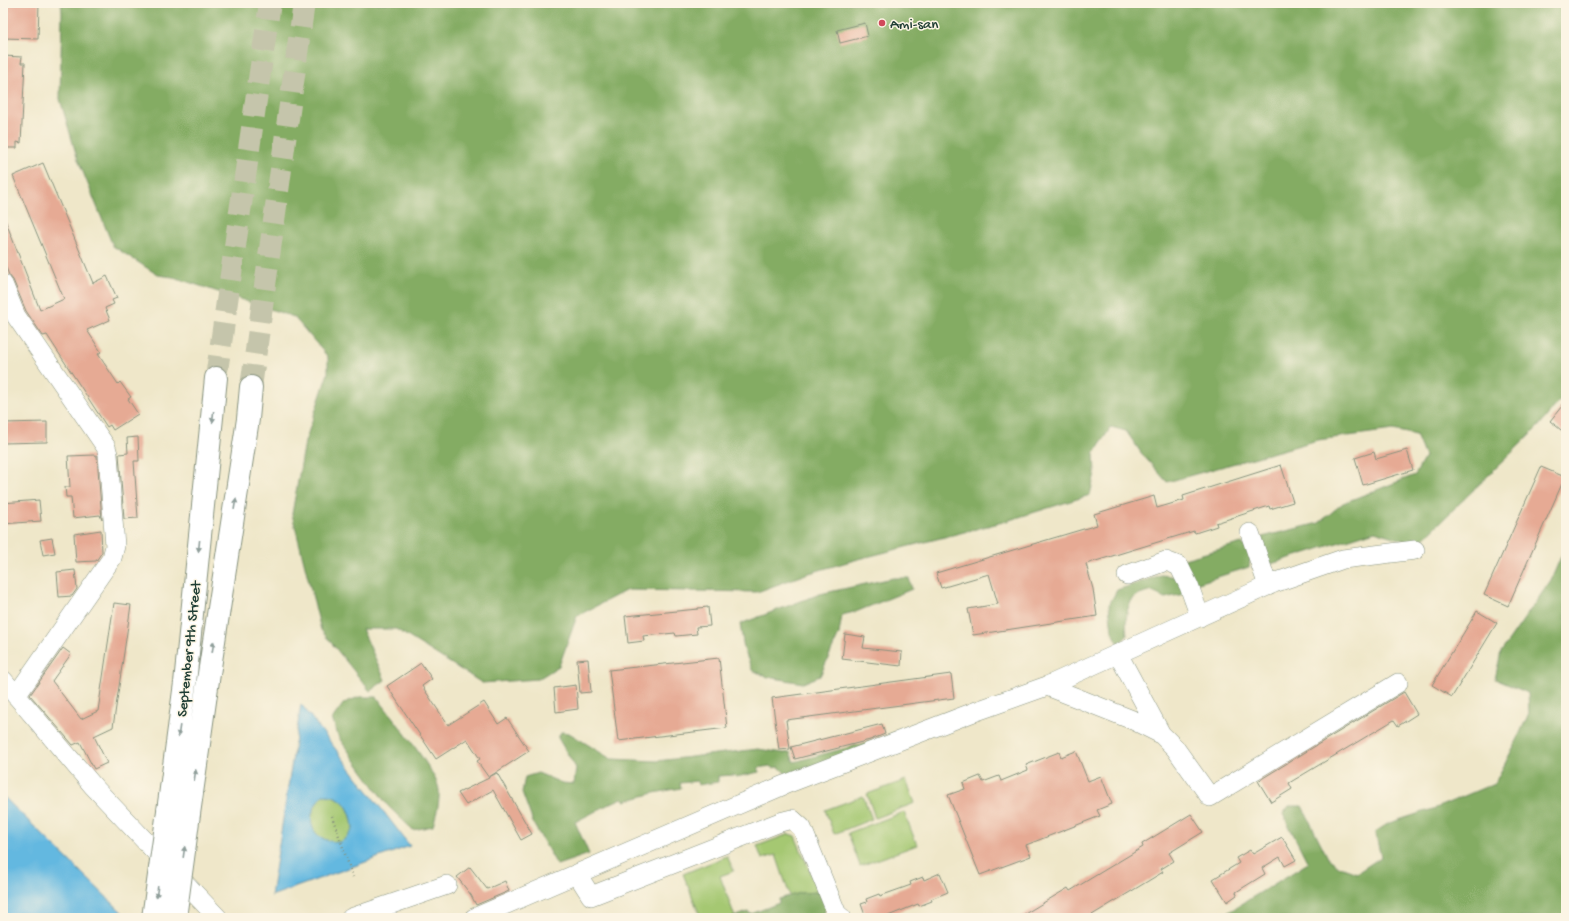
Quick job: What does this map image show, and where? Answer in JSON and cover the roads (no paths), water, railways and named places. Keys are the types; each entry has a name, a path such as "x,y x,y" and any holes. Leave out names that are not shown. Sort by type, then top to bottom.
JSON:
{"highway":[{"name":"September 9th Street","path":"154,918 185,683 216,378"},
{"name":"September 9th Street","path":"176,918 189,814 248,419 251,386"}],"street":[{"path":"3,284 16,316 106,447 108,454 116,546 112,558 16,696"},
{"path":"1250,533 1268,586"},
{"path":"475,918 784,785 974,712 1047,686 1268,586 1342,559 1415,550"},
{"path":"1127,575 1166,561 1179,566 1189,586 1200,617"},
{"path":"1118,654 1161,734 1175,748 1210,797 1398,682"},
{"path":"3,680 94,787 218,918"},
{"path":"1047,686 1114,712 1161,734"},
{"path":"577,874 591,896 780,822 792,819 802,828 837,914 842,918"},
{"path":"351,918 446,885"}],"water":[{"path":"301,704 410,846 271,896","holes":["323,795 336,797 346,805 351,816 353,829 345,839 339,842 322,838 313,828 312,815 314,808"]},
{"path":"3,796 128,918 3,918"}],"tunnel":[{"path":"216,378 270,3"},
{"path":"251,387 304,3"}],"place":[{"name":"Ami-san","path":"882,23"}]}
